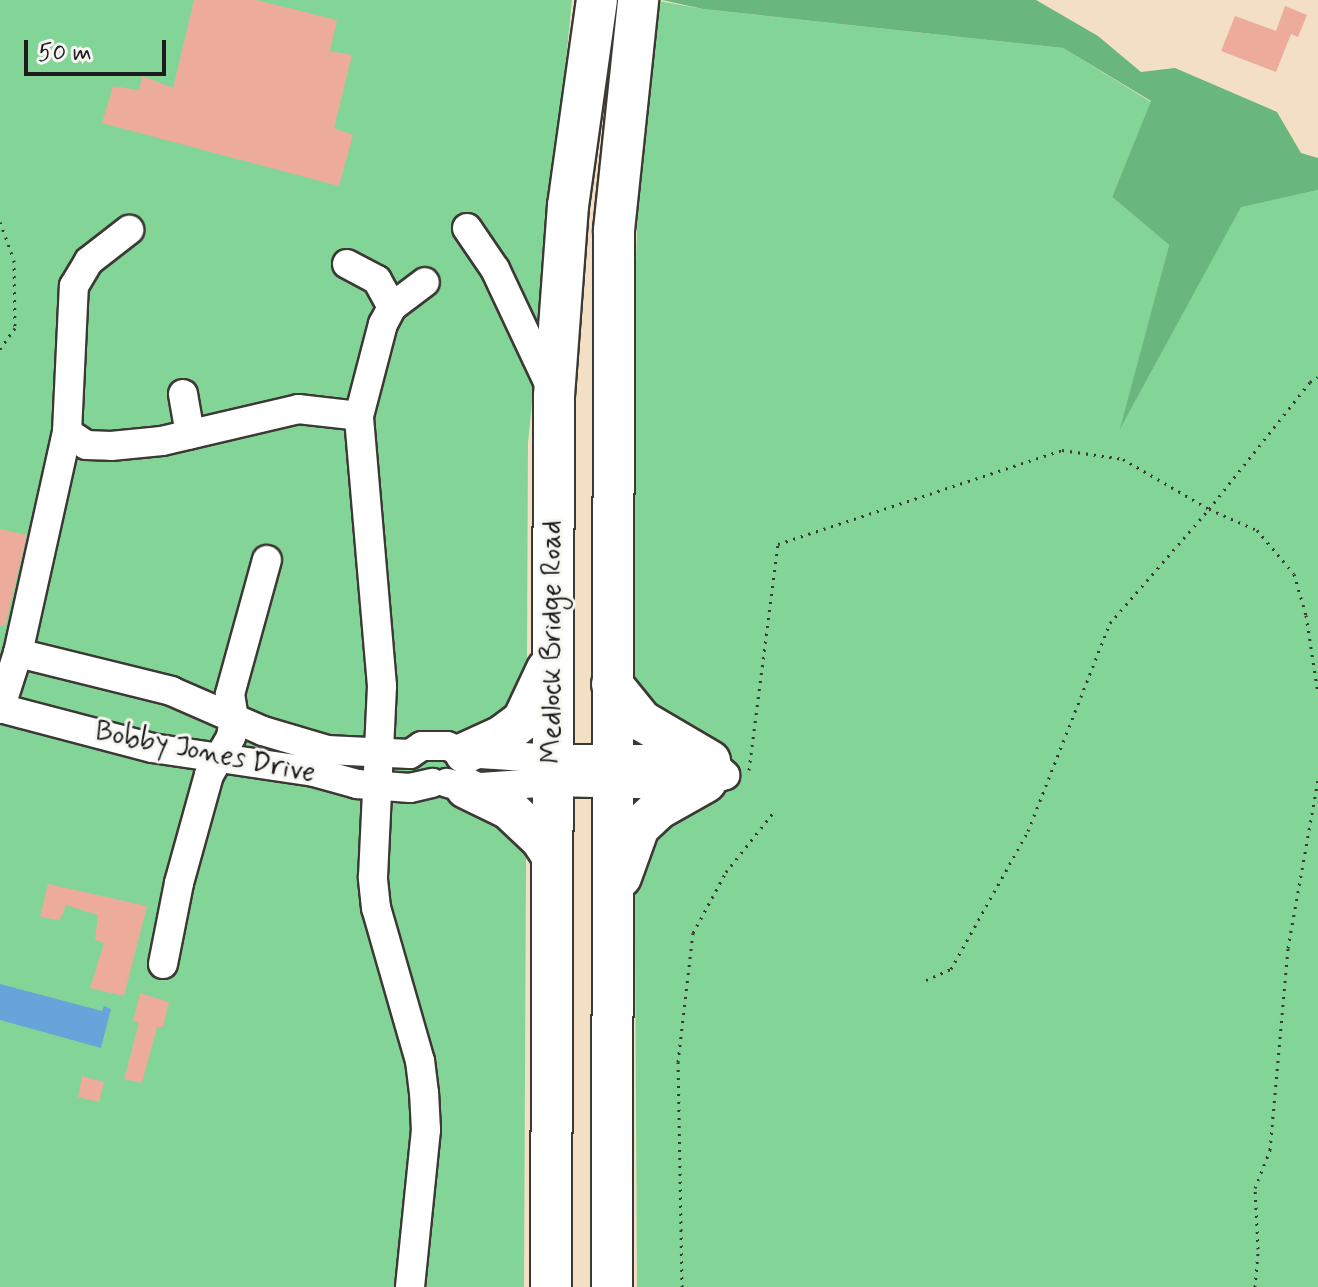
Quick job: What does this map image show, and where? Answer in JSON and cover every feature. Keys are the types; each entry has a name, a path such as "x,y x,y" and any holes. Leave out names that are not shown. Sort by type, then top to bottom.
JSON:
{"highway":[{"name":"Medlock Bridge Road","path":"551,1287 554,396 568,206 597,0"},
{"path":"612,1287 614,230 638,0"},
{"path":"552,646 544,679 523,720 444,779 516,815 552,856"},
{"path":"612,684 642,721 708,771 639,827 612,904"}],"lane":[{"path":"467,228 495,269 554,396"},
{"path":"0,708 18,653 67,432 74,286 89,261 129,230"},
{"path":"347,264 377,280 392,307"},
{"path":"411,1287 426,1130 424,1093 420,1061 376,908 373,877 380,787 382,686 359,416 383,324 392,307 425,282"},
{"path":"183,394 190,434"},
{"path":"67,432 86,445 111,446 190,434 298,409 359,416"},
{"path":"163,964 179,883 209,775 231,737 234,719 230,694 267,560"},
{"name":"Bobby Jones Drive","path":"18,653 171,691 234,719 311,746 410,754 420,760 446,761 444,779"},
{"name":"Bobby Jones Drive","path":"0,708 152,748 219,756 380,787 553,771 708,771"}],"path":[{"path":"0,222 14,260 15,328 0,349"},
{"path":"926,980 951,969 1028,831 1110,623 1209,509 1310,382 1318,377"},
{"path":"749,770 778,544 1062,450 1123,459 1209,509 1257,530 1294,574 1306,615 1318,693"},
{"path":"1255,1287 1258,1249 1255,1188 1270,1150 1288,948 1318,780"},
{"path":"682,1287 678,1062 693,933 726,872 773,813"}],"green space":[{"path":"0,0 572,0 528,443 524,1287 0,1287"},
{"path":"653,0 703,9 1063,48 1151,102 1112,197 1169,245 1122,425 1241,206 1318,190 1318,1287 637,1287 632,391 641,101"},
{"path":"662,0 1036,0 1098,36 1141,72 1175,68 1277,112 1301,153 1318,158 1318,190 1241,207 1120,429 1169,245 1112,197 1151,101 1063,48 703,9"}],"water":[{"path":"0,984 102,1011 104,1006 111,1009 101,1048 0,1020"}],"building":[{"path":"194,0 256,0 337,20 330,51 352,55 334,128 353,135 339,186 102,123 113,86 139,90 142,76 173,88"},
{"path":"1285,6 1307,15 1298,37 1291,34 1276,72 1221,51 1235,16 1276,31"},
{"path":"0,529 27,535 5,626 0,625"},
{"path":"48,884 147,906 124,996 90,988 104,943 95,940 98,915 66,905 60,920 40,917"},
{"path":"140,993 169,1002 163,1027 157,1027 142,1083 124,1079 139,1023 133,1021"},
{"path":"82,1076 104,1082 99,1102 78,1097"}]}
